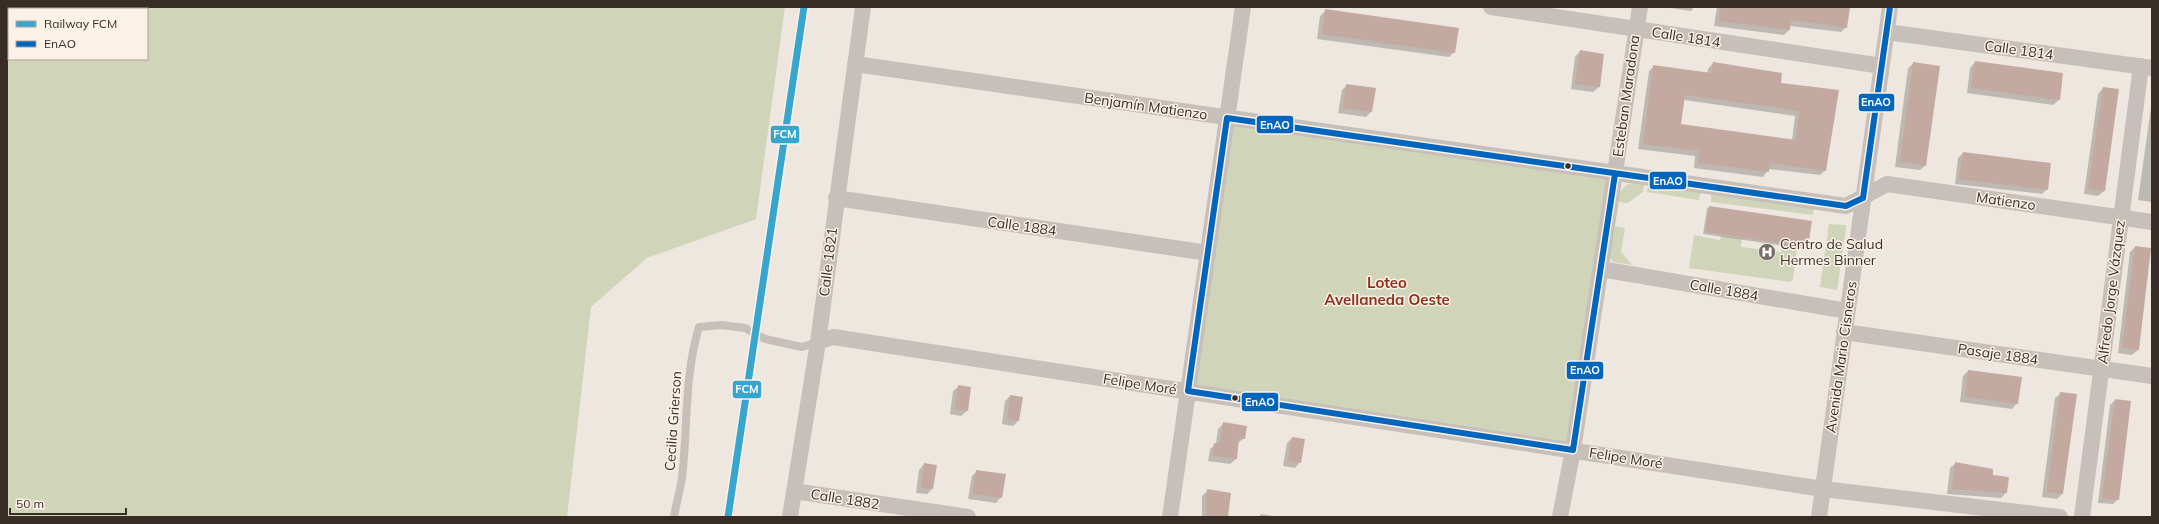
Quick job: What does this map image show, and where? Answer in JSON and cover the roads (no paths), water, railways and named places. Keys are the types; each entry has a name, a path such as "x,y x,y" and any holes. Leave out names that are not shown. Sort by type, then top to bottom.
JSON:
{"street":[{"name":"Calle 1821","path":"790,517 818,342 836,198 863,7"},
{"path":"1170,517 1243,7"},
{"name":"Calle 1814","path":"1491,7 1882,66"},
{"name":"Esteban Maradona","path":"1560,517 1573,450 1640,7"},
{"name":"Avenida Mario Cisneros","path":"1820,517 1846,311 1890,7"},
{"name":"Calle 1814","path":"1887,32 2146,67"},
{"name":"Benjamín Matienzo","path":"855,64 1846,206 1863,198"},
{"name":"Alfredo Jorge Vázquez","path":"2082,517 2121,217 2146,67"},
{"name":"Matienzo","path":"1863,198 1887,184 2152,222"},
{"name":"Calle 1884","path":"836,198 1208,253"},
{"name":"Calle 1884","path":"1601,269 1846,311"},
{"name":"Pasaje 1884","path":"1844,332 2152,376"},
{"name":"Felipe Moré","path":"818,342 833,337 1823,489 2060,517"},
{"name":"Calle 1882","path":"794,491 968,517"}],"lane":[{"name":"Felipe Moré","path":"699,327 721,326 745,328 765,339 802,347 818,342"},
{"name":"Cecilia Grierson","path":"674,517 682,478 686,395 692,349 699,327"}],"rail line":[{"name":"FCM","path":"728,517 804,7"}],"place":[{"name":"Centro de Salud Hermes Binner","path":"1767,252"}],"district":[{"name":"Loteo Avellaneda Oeste","path":"1387,290"}]}
